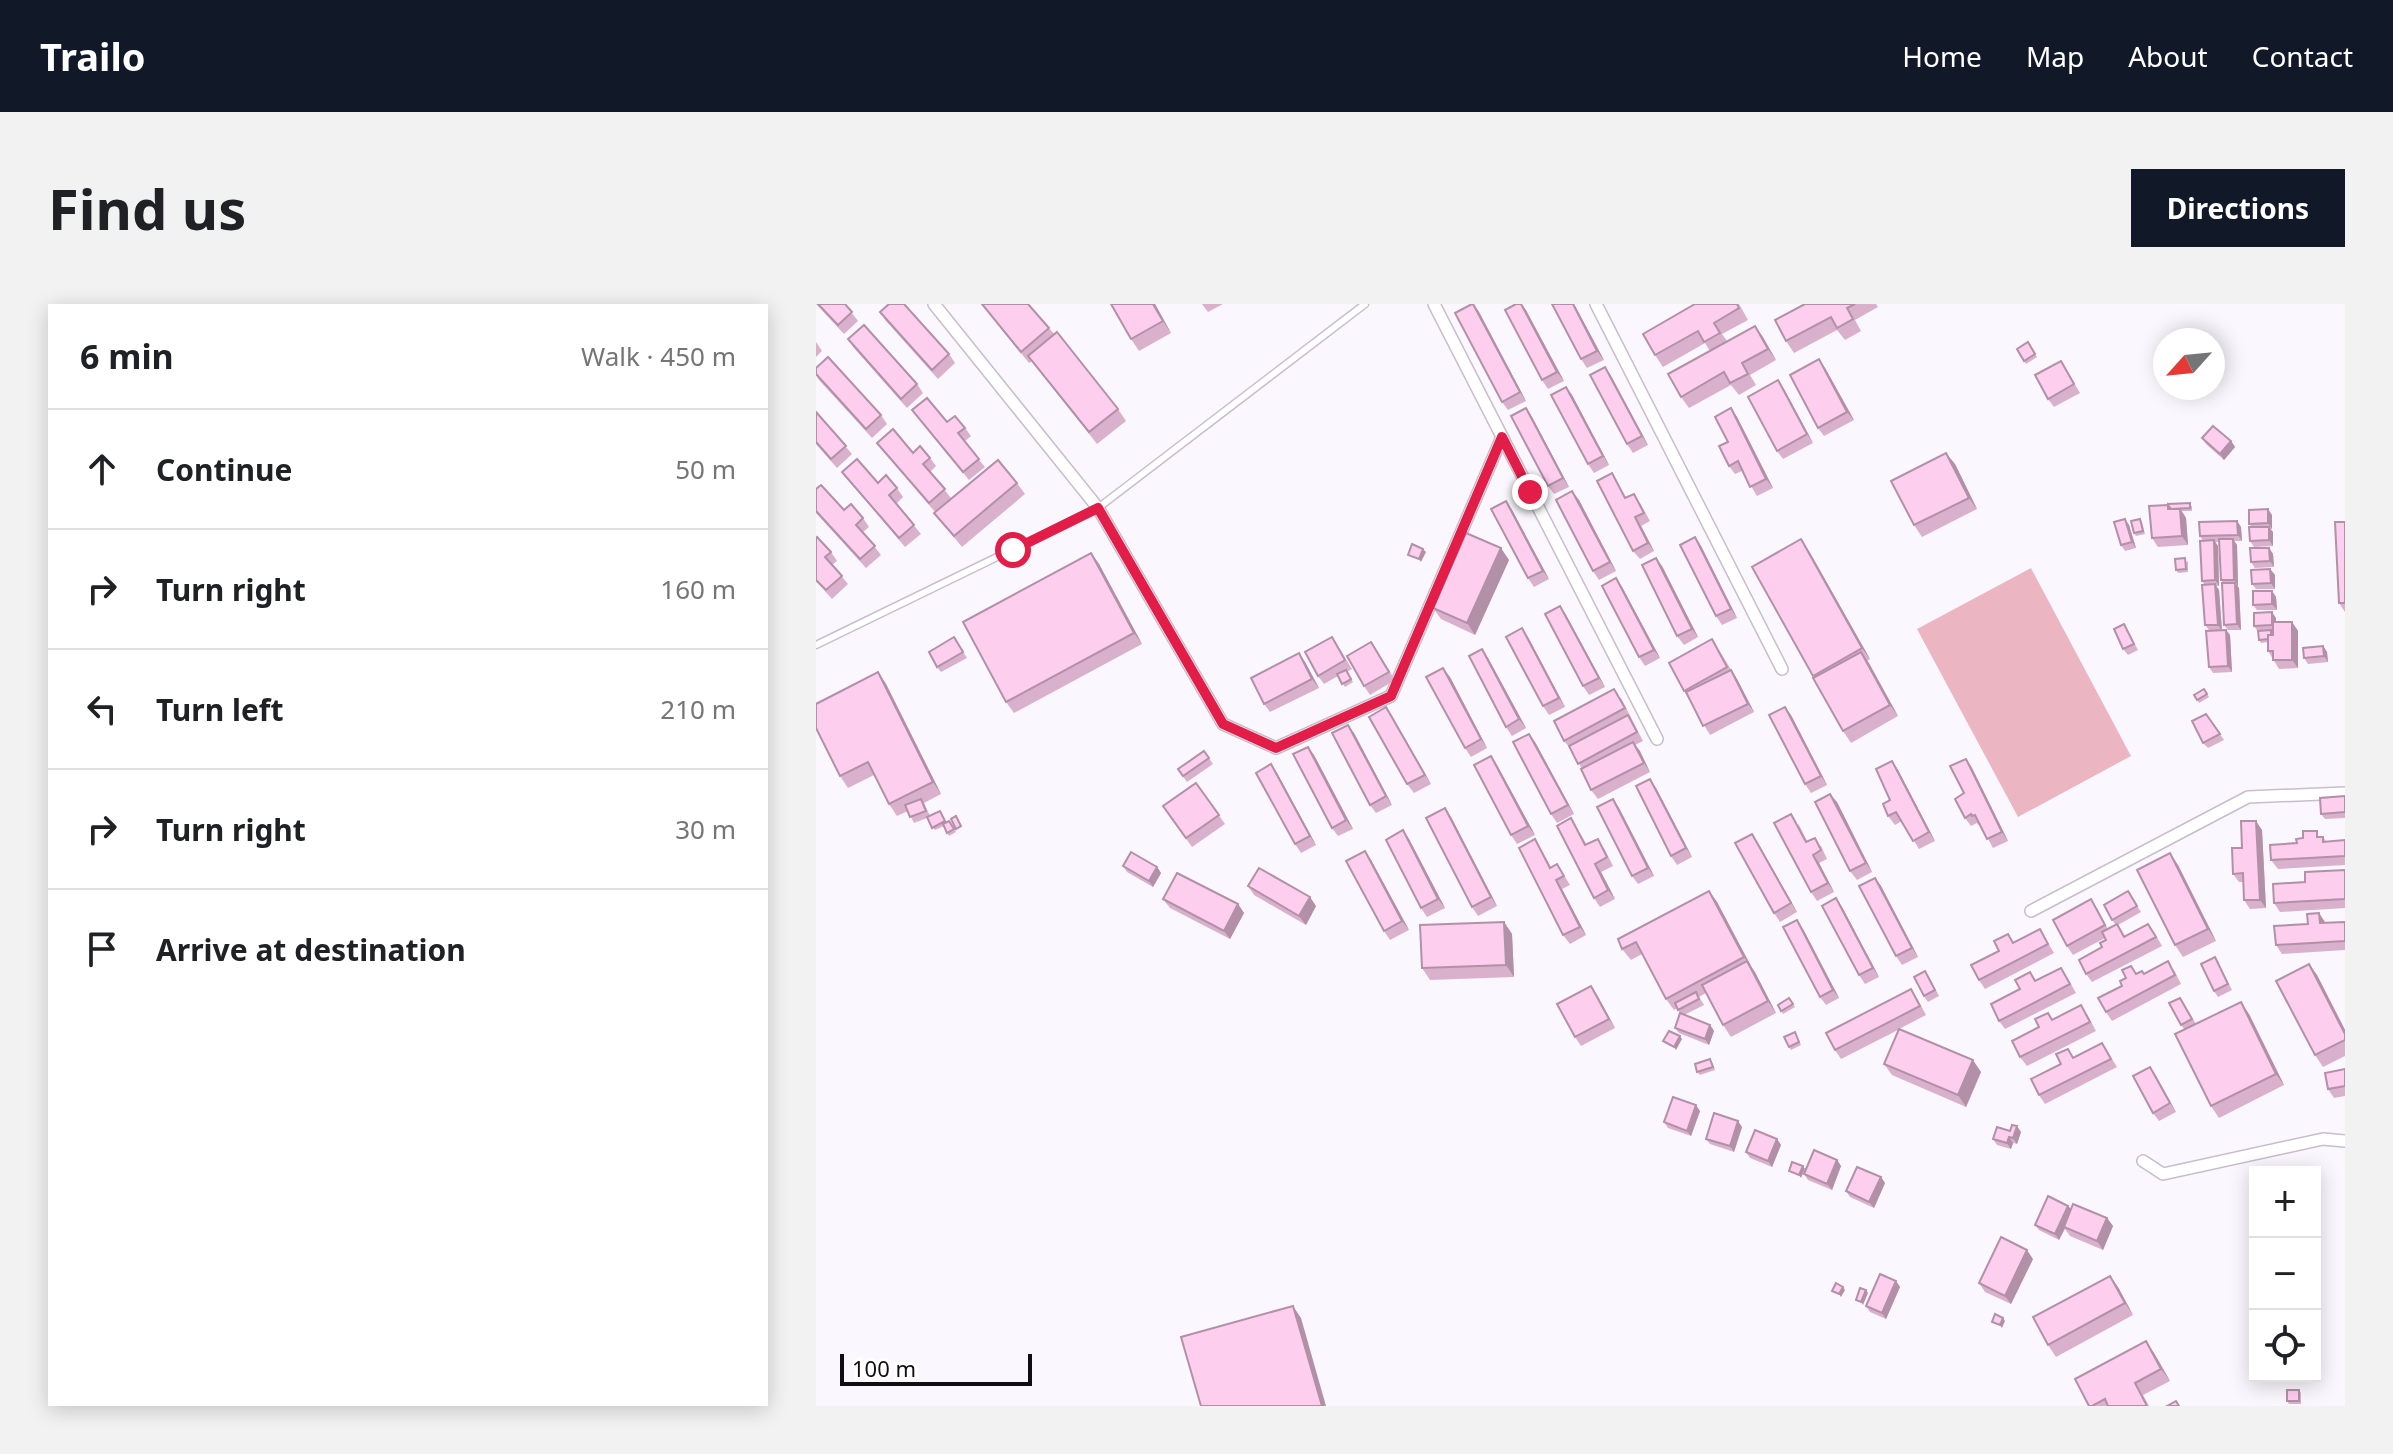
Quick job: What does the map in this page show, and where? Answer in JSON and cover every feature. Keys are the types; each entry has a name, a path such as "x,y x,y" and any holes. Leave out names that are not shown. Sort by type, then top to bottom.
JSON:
{"street":[{"path":"934,304 1098,508 1223,724 1276,748 1391,696 1502,437"},
{"path":"1434,304 1657,739"},
{"path":"1596,304 1782,669"},
{"path":"2031,911 2248,797 2345,793"},
{"path":"2143,1161 2163,1174 2323,1139 2345,1141"}],"lane":[{"path":"816,645 1098,508 1365,304"}],"shaded area":[{"path":"2031,568 2131,756 2018,817 1917,629"}],"building":[{"path":"818,304 845,304 852,312 838,325"},
{"path":"889,304 904,304 949,354 932,370 880,312"},
{"path":"982,304 1028,304 1049,328 1021,352"},
{"path":"1111,304 1153,304 1163,321 1131,339"},
{"path":"1473,304 1520,392 1502,402 1455,313"},
{"path":"1521,304 1557,372 1542,380 1505,310"},
{"path":"1552,304 1573,304 1597,351 1581,359"},
{"path":"1695,304 1737,304 1739,308 1714,323 1720,333 1704,342 1698,331 1655,355 1643,334"},
{"path":"1805,304 1855,304 1847,308 1853,319 1837,328 1831,317 1786,341 1775,320"},
{"path":"864,325 917,384 901,399 848,339"},
{"path":"1755,326 1768,349 1742,363 1748,374 1730,383 1724,372 1681,397 1668,374"},
{"path":"1057,332 1118,409 1089,432 1028,356"},
{"path":"2028,342 2035,354 2024,361 2017,349"},
{"path":"828,357 881,415 866,429 816,374 816,368"},
{"path":"1819,359 1847,412 1818,428 1790,375"},
{"path":"2061,361 2074,384 2048,399 2035,375"},
{"path":"1605,367 1642,436 1627,444 1590,375"},
{"path":"1778,380 1807,434 1777,451 1748,397"},
{"path":"1566,387 1603,456 1588,464 1551,395"},
{"path":"927,398 947,422 955,416 965,428 958,433 979,459 963,472 912,410"},
{"path":"1526,408 1563,478 1548,486 1511,416"},
{"path":"1731,408 1766,479 1750,487 1738,461 1729,466 1719,446 1728,442 1715,417"},
{"path":"816,412 846,446 831,459 816,442"},
{"path":"2213,426 2231,441 2220,454 2202,438"},
{"path":"893,429 913,453 920,446 930,458 923,464 945,489 929,503 877,443"},
{"path":"1946,453 1969,498 1914,525 1891,481"},
{"path":"857,459 878,483 886,475 897,488 889,495 914,525 899,538 842,472"},
{"path":"998,460 1017,483 954,536 934,513"},
{"path":"1612,473 1625,498 1634,494 1644,513 1635,517 1648,543 1633,551 1597,481"},
{"path":"821,485 844,510 851,504 863,518 856,525 875,546 860,559 816,511 816,489"},
{"path":"1572,491 1610,562 1593,571 1556,500"},
{"path":"1506,501 1543,571 1528,578 1491,509"},
{"path":"2190,503 2190,508 2171,509 2168,504"},
{"path":"2168,505 2168,509 2180,509 2182,536 2152,538 2149,506"},
{"path":"2268,509 2268,523 2249,524 2249,510"},
{"path":"2125,519 2132,542 2121,545 2114,522"},
{"path":"2140,519 2143,531 2134,533 2131,521"},
{"path":"2237,521 2238,535 2200,536 2199,522"},
{"path":"2335,522 2345,522 2345,603 2339,603"},
{"path":"2249,527 2269,527 2269,540 2250,541"},
{"path":"1466,533 1501,548 1467,623 1433,608"},
{"path":"817,537 831,552 825,557 842,576 826,590 816,580"},
{"path":"1695,537 1731,609 1716,616 1680,545"},
{"path":"1801,539 1862,648 1813,676 1752,567"},
{"path":"2219,539 2233,539 2234,580 2221,580"},
{"path":"2214,540 2215,580 2202,581 2200,541"},
{"path":"1412,544 1423,549 1419,559 1408,555"},
{"path":"2250,548 2269,548 2270,561 2251,562"},
{"path":"1091,553 1134,633 1006,702 963,622"},
{"path":"1656,558 1692,629 1677,636 1642,565"},
{"path":"2185,558 2186,569 2176,570 2175,559"},
{"path":"2270,569 2271,583 2252,584 2251,570"},
{"path":"1616,578 1654,650 1639,657 1602,586"},
{"path":"2222,583 2235,583 2237,624 2224,625"},
{"path":"2215,584 2218,625 2205,625 2202,585"},
{"path":"2253,591 2272,591 2272,604 2253,605"},
{"path":"1560,606 1599,678 1583,686 1545,614"},
{"path":"2272,612 2272,625 2254,626 2254,613"},
{"path":"2273,622 2292,622 2292,660 2273,660 2273,651 2268,651 2268,635 2273,635"},
{"path":"2124,624 2134,644 2123,649 2114,629"},
{"path":"1522,628 1559,698 1543,706 1506,637"},
{"path":"2226,630 2228,666 2209,667 2206,631"},
{"path":"2271,630 2268,639 2259,640 2258,631"},
{"path":"954,637 963,652 937,667 929,652"},
{"path":"1332,637 1345,660 1318,676 1305,652"},
{"path":"1712,639 1727,667 1684,691 1669,663"},
{"path":"1371,642 1389,672 1364,686 1347,656"},
{"path":"2323,646 2324,656 2304,658 2303,648"},
{"path":"1482,649 1519,719 1506,727 1469,656"},
{"path":"1861,652 1890,705 1843,731 1813,678"},
{"path":"1299,653 1312,679 1264,704 1251,678"},
{"path":"1443,668 1481,739 1465,748 1426,677"},
{"path":"1346,670 1351,679 1342,684 1337,674"},
{"path":"1731,670 1748,704 1703,726 1686,692"},
{"path":"878,672 933,782 889,804 868,762 840,776 816,728 816,704"},
{"path":"1614,689 1625,708 1564,741 1554,721"},
{"path":"2204,689 2207,694 2197,700 2194,695"},
{"path":"1386,707 1425,775 1407,784 1369,717"},
{"path":"1785,707 1821,776 1805,784 1769,715"},
{"path":"2206,714 2220,734 2203,743 2192,721"},
{"path":"1628,715 1637,732 1578,764 1569,746"},
{"path":"1348,725 1386,796 1370,805 1332,733"},
{"path":"1529,734 1568,805 1551,814 1513,742"},
{"path":"1633,742 1644,763 1591,790 1581,769"},
{"path":"1308,747 1346,820 1332,828 1293,754"},
{"path":"1204,751 1209,758 1183,776 1178,769"},
{"path":"1491,756 1528,826 1511,835 1474,765"},
{"path":"1966,759 2002,832 1987,839 1975,815 1965,818 1955,799 1964,793 1950,766"},
{"path":"1892,761 1929,832 1913,841 1896,812 1888,816 1883,804 1890,800 1876,769"},
{"path":"1271,764 1310,836 1295,844 1256,773"},
{"path":"1650,779 1686,848 1671,856 1636,786"},
{"path":"1196,783 1219,815 1186,838 1163,806"},
{"path":"1830,794 1866,863 1850,871 1815,802"},
{"path":"2345,796 2345,812 2321,814 2320,798"},
{"path":"921,799 926,811 910,817 905,805"},
{"path":"1613,799 1648,868 1632,876 1597,807"},
{"path":"1445,808 1491,897 1472,907 1426,818"},
{"path":"940,811 945,821 932,828 927,817"},
{"path":"1791,814 1806,842 1815,838 1821,850 1813,855 1828,883 1811,892 1774,823"},
{"path":"956,816 961,826 956,829 951,819"},
{"path":"1571,818 1585,845 1598,839 1607,857 1595,864 1608,890 1594,898 1557,826"},
{"path":"949,821 954,829 947,833 943,824"},
{"path":"2241,821 2256,821 2260,900 2244,900 2243,873 2233,874 2232,848 2242,848"},
{"path":"1403,830 1438,899 1421,908 1386,840"},
{"path":"2303,831 2317,831 2317,837 2323,837 2323,842 2345,840 2345,856 2271,860 2270,845 2297,843 2296,839 2303,838"},
{"path":"1752,834 1791,903 1774,913 1735,843"},
{"path":"1535,839 1550,868 1557,864 1564,876 1556,880 1580,927 1563,935 1519,848"},
{"path":"1365,851 1402,921 1384,931 1346,861"},
{"path":"1131,852 1157,867 1149,881 1123,866"},
{"path":"2170,853 2208,929 2175,945 2137,870"},
{"path":"1259,868 1310,897 1299,916 1248,886"},
{"path":"2345,870 2345,899 2274,903 2273,884 2305,882 2305,872"},
{"path":"1177,873 1238,904 1224,931 1163,899"},
{"path":"1875,878 1912,948 1896,956 1859,886"},
{"path":"1709,891 1744,957 1666,999 1636,942 1622,949 1618,939"},
{"path":"2128,891 2137,906 2112,920 2104,905"},
{"path":"1836,898 1873,968 1859,975 1822,906"},
{"path":"2091,899 2105,925 2067,946 2053,920"},
{"path":"2319,913 2320,923 2345,922 2345,941 2276,945 2274,926 2308,924 2307,914"},
{"path":"1797,920 1833,990 1820,997 1783,927"},
{"path":"1504,922 1506,965 1422,968 1420,925"},
{"path":"2117,924 2124,937 2148,924 2156,937 2086,974 2079,960 2102,947 2100,943 2106,940 2102,932"},
{"path":"2040,929 2048,944 1979,980 1971,965 1999,951 1994,941 2008,934 2013,943"},
{"path":"2215,957 2228,984 2214,991 2201,964"},
{"path":"1747,961 1768,1001 1723,1025 1702,985"},
{"path":"2168,961 2175,975 2106,1012 2098,998 2122,986 2120,981 2126,978 2122,970 2131,966 2136,974 2142,971 2144,974"},
{"path":"2309,964 2345,1034 2345,1040 2315,1055 2276,981"},
{"path":"2061,968 2070,984 1999,1021 1991,1004 2020,989 2015,980 2030,972 2035,981"},
{"path":"1925,971 1935,990 1924,996 1914,977"},
{"path":"1591,986 1609,1019 1575,1037 1557,1004"},
{"path":"1911,989 1920,1006 1835,1050 1826,1033"},
{"path":"1696,992 1699,999 1678,1010 1675,1003"},
{"path":"1789,998 1793,1004 1781,1011 1778,1005"},
{"path":"2180,998 2192,1019 2181,1025 2169,1003"},
{"path":"2241,1002 2276,1074 2211,1106 2175,1034"},
{"path":"2081,1005 2090,1022 2020,1057 2012,1041 2039,1027 2035,1019 2048,1013 2052,1020"},
{"path":"1680,1013 1710,1025 1705,1039 1675,1028"},
{"path":"1899,1029 1973,1060 1958,1095 1884,1064"},
{"path":"1669,1031 1680,1036 1674,1047 1663,1041"},
{"path":"1795,1032 1799,1042 1789,1047 1784,1037"},
{"path":"2102,1043 2111,1059 2039,1095 2031,1079 2061,1064 2056,1054 2068,1049 2073,1058"},
{"path":"1710,1059 1713,1067 1697,1072 1695,1064"},
{"path":"2150,1067 2170,1103 2153,1113 2133,1076"},
{"path":"2345,1069 2345,1086 2328,1089 2325,1073"},
{"path":"1673,1097 1696,1105 1687,1131 1664,1122"},
{"path":"1714,1113 1738,1121 1730,1146 1706,1139"},
{"path":"2012,1125 2017,1126 2013,1138 2009,1137 2007,1143 1993,1139 1997,1127 2010,1131"},
{"path":"1755,1130 1777,1139 1768,1161 1746,1152"},
{"path":"1814,1150 1837,1160 1827,1184 1804,1174"},
{"path":"1792,1162 1803,1166 1799,1175 1789,1171"},
{"path":"1857,1167 1881,1177 1869,1202 1846,1191"},
{"path":"2048,1196 2068,1206 2055,1234 2035,1225"},
{"path":"2073,1204 2107,1218 2097,1241 2064,1227"},
{"path":"2001,1237 2027,1250 2005,1296 1979,1283"},
{"path":"1880,1274 1896,1281 1882,1313 1866,1306"},
{"path":"2110,1276 2125,1303 2048,1345 2033,1317"},
{"path":"1836,1283 1843,1287 1839,1294 1832,1291"},
{"path":"1860,1288 1866,1290 1861,1302 1856,1300"},
{"path":"1293,1306 1322,1406 1201,1406 1181,1337"},
{"path":"1995,1314 2003,1318 2000,1325 1992,1322"},
{"path":"2146,1341 2161,1369 2135,1383 2147,1406 2108,1406 2105,1399 2089,1406 2075,1379"},
{"path":"2287,1390 2299,1390 2299,1401 2287,1401"}],"route":[{"path":"1013,550 1098,508 1223,724 1276,748 1391,696 1502,437 1530,492"}]}
